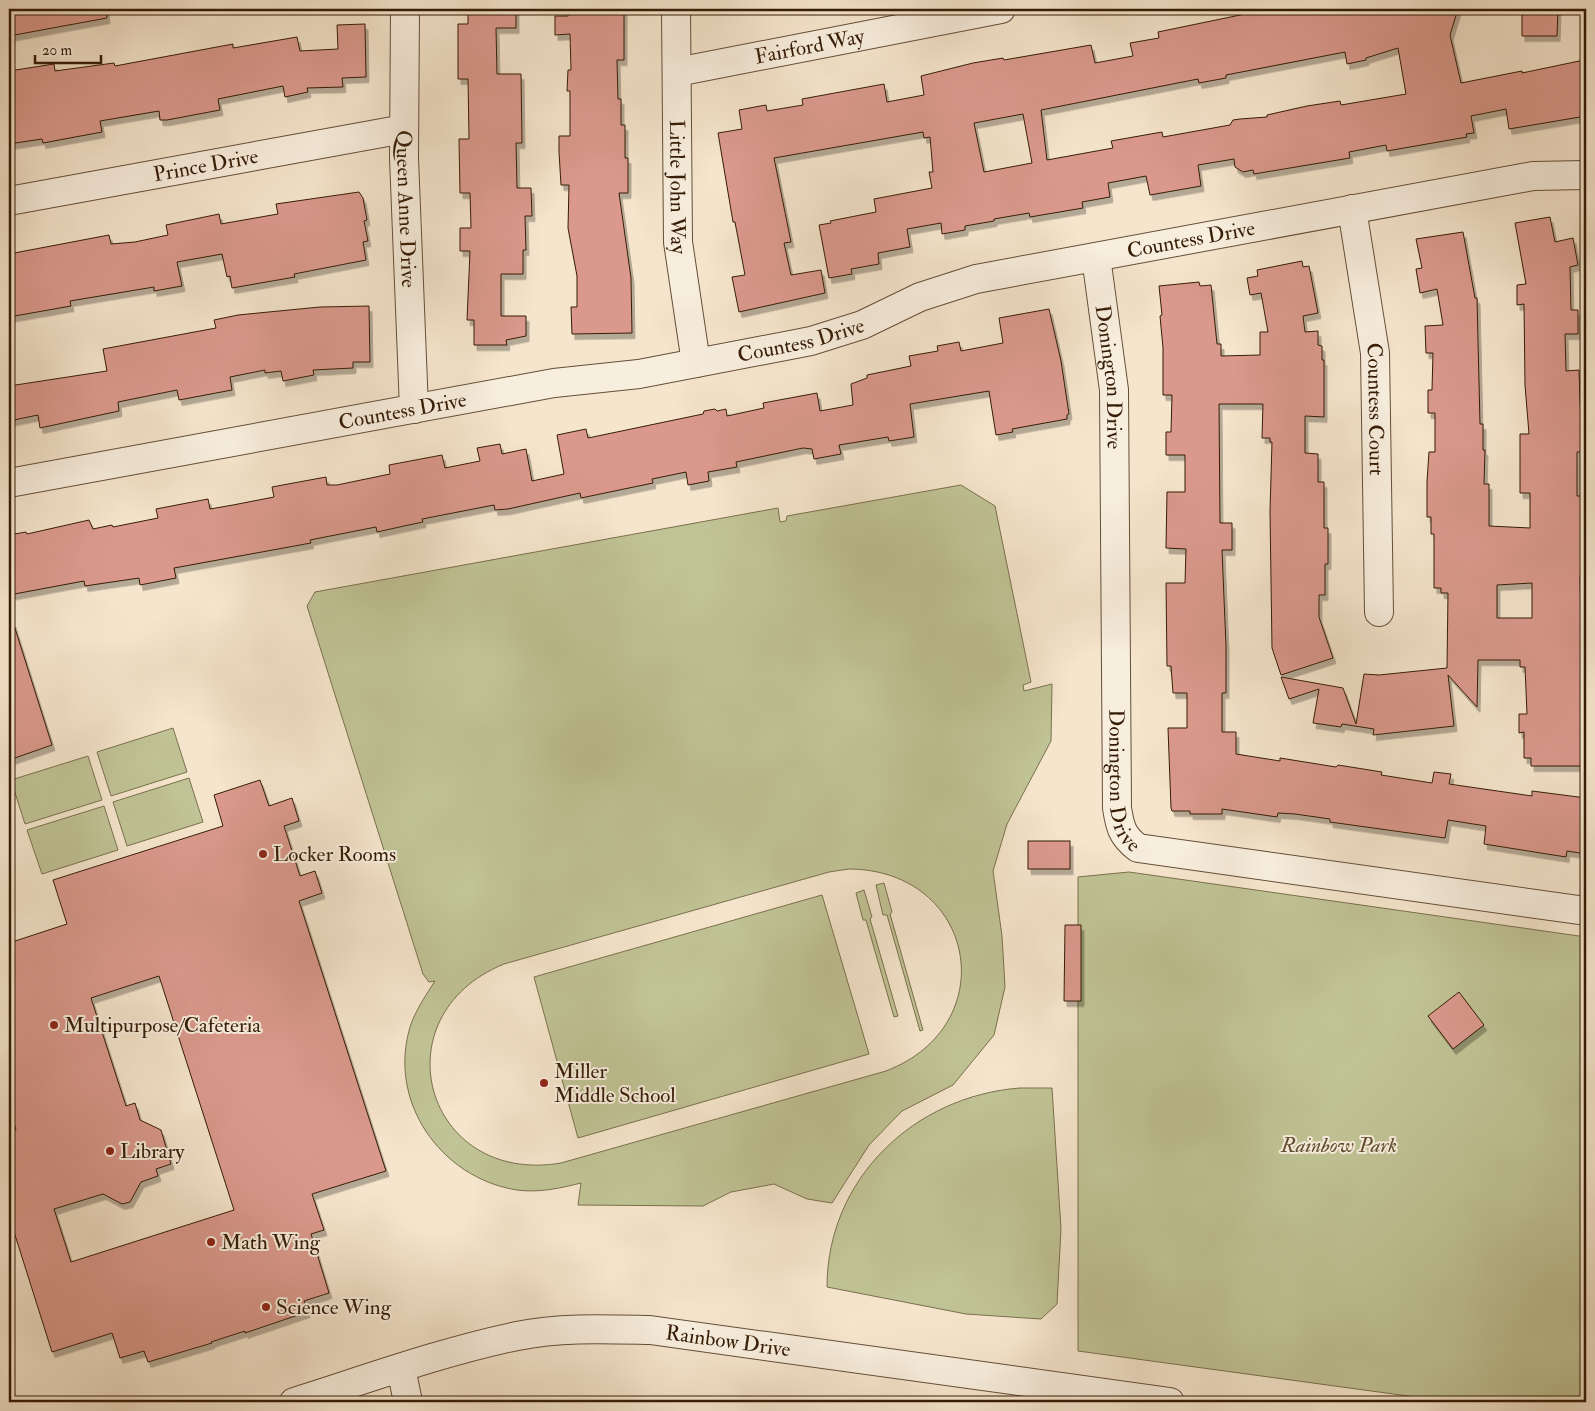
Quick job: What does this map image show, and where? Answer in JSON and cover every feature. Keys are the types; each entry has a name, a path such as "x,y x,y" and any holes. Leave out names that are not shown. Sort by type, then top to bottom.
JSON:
{"street":[{"name":"Queen Anne Drive","path":"405,9 404,129 414,409"},
{"name":"Little John Way","path":"676,9 678,242 696,363"},
{"name":"Fairford Way","path":"677,72 945,14 1001,9"},
{"name":"Prince Drive","path":"9,200 404,129"},
{"name":"Countess Drive","path":"9,483 554,383 639,374 811,341 862,325 920,297 976,279 1533,176 1586,175"},
{"name":"Countess Court","path":"1352,209 1375,353 1379,612"},
{"name":"Donington Drive","path":"1096,257 1114,390 1117,808 1120,828 1126,838 1138,848 1586,911"},
{"name":"Rainbow Drive","path":"294,1402 401,1368 518,1336 580,1328 650,1330 1170,1402"},
{"path":"401,1368 408,1402"}],"green space":[{"path":"961,485 995,506 1031,682 1023,685 1024,691 1052,684 1051,741 1007,824 993,871 1002,936 1005,987 994,1035 953,1085 902,1111 869,1145 832,1203 807,1199 774,1184 731,1192 703,1206 578,1205 581,1183 533,1191 517,1190 489,1183 464,1170 443,1152 426,1131 413,1107 406,1080 405,1052 413,1018 435,981 429,982 423,974 307,606 315,592 778,508 780,522 786,521 787,516","holes":["849,869 892,876 925,895 948,921 960,953 960,987 948,1020 924,1049 886,1071 561,1163 514,1163 477,1149 450,1124 434,1092 430,1056 440,1020 464,988 504,964 829,872"]},
{"path":"173,728 187,772 111,796 97,752"},
{"path":"88,756 102,800 25,824 11,780"},
{"path":"189,778 203,822 127,846 113,802"},
{"path":"104,806 118,850 42,874 27,830"},
{"name":"Rainbow Park","path":"1129,872 1586,937 1586,1402 1452,1402 1078,1351 1078,877"},
{"path":"884,883 892,912 890,914 923,1030 920,1031 887,915 883,915 876,885"},
{"path":"864,890 872,917 870,919 898,1016 894,1017 866,920 863,920 856,893"},
{"path":"822,895 869,1054 578,1138 534,977"},
{"path":"1020,1088 1052,1088 1061,1229 1057,1304 1041,1319 966,1314 827,1287 831,1248 842,1211 860,1179 884,1150 912,1126 945,1107 981,1094"}],"building":[{"path":"9,9 106,9 107,18 9,36"},
{"path":"468,9 516,9 516,28 496,28 497,74 521,74 522,143 516,143 517,188 531,188 532,216 525,216 526,250 523,250 523,274 501,274 501,316 526,316 526,336 506,340 507,345 474,345 474,320 467,320 470,251 460,251 460,228 471,228 470,193 460,193 459,139 469,139 468,79 458,79 458,24 468,24"},
{"path":"568,9 624,9 624,60 617,60 618,99 621,99 621,125 625,125 625,158 628,158 628,193 619,193 631,278 632,333 572,334 571,307 577,307 577,276 568,228 569,185 561,185 559,152 559,136 570,136 570,91 567,91 568,70 571,70 570,34 555,35 555,16 568,16"},
{"path":"1269,9 1458,9 1450,35 1461,83 1584,60 1586,116 1509,129 1506,109 1471,116 1474,133 1466,134 1467,137 1387,151 1386,145 1349,152 1350,158 1254,174 1253,170 1243,172 1235,167 1234,159 1198,165 1201,186 1150,195 1146,176 1108,183 1110,197 1082,202 1083,208 1030,217 1029,213 994,219 994,221 965,226 965,230 942,234 941,223 907,229 910,247 878,253 879,264 851,269 852,274 829,278 819,225 876,212 874,199 932,188 929,172 933,172 930,137 924,138 923,132 774,158 791,242 784,243 791,275 821,270 825,293 739,312 732,277 745,275 735,222 733,222 718,133 742,129 739,110 766,105 767,111 803,105 802,99 884,84 887,102 924,95 921,76 973,63 1003,58 1004,60 1091,45 1095,63 1133,56 1130,43 1159,38 1158,32","holes":["1398,48 1406,94 1341,105 1340,101 1307,106 1267,115 1267,117 1233,120 1230,125 1163,137 1162,132 1111,141 1113,148 1047,160 1041,110 1198,79 1199,83 1226,78 1226,75 1345,52 1347,64 1366,60 1366,58","1023,114 1032,163 984,172 974,123"]},
{"path":"1522,9 1558,9 1557,36 1522,36"},
{"path":"365,24 366,77 342,78 343,87 307,88 308,92 285,97 283,86 218,99 220,110 167,120 160,120 159,111 100,121 102,132 43,143 42,139 9,144 9,71 54,64 55,71 114,63 115,66 233,44 233,48 297,37 300,51 338,49 337,25"},
{"path":"359,192 363,198 367,220 364,221 368,241 363,242 366,260 294,274 295,277 232,288 230,276 227,277 222,254 177,262 182,286 154,291 154,287 70,301 71,306 9,317 9,254 109,235 111,244 135,242 168,235 166,225 219,214 221,224 278,214 276,204"},
{"path":"1550,217 1555,242 1573,238 1578,265 1570,267 1571,310 1578,310 1578,334 1565,334 1566,371 1579,370 1582,452 1577,452 1577,496 1584,496 1586,577 1580,577 1581,616 1586,616 1586,676 1583,676 1586,766 1531,766 1531,758 1524,758 1524,732 1519,733 1519,714 1527,714 1525,667 1520,667 1520,660 1478,660 1477,707 1448,675 1454,726 1373,735 1374,729 1342,724 1341,727 1313,723 1319,689 1289,699 1281,677 1343,688 1356,724 1364,674 1379,675 1447,668 1448,593 1441,593 1441,588 1434,588 1434,534 1431,534 1431,517 1427,517 1429,452 1435,452 1435,413 1428,413 1428,390 1432,390 1433,353 1426,353 1425,326 1443,325 1437,289 1420,293 1416,269 1422,268 1416,239 1463,232 1475,298 1477,298 1480,424 1483,424 1483,450 1485,450 1484,484 1489,484 1489,526 1530,528 1530,493 1520,493 1520,434 1529,434 1525,385 1524,304 1517,305 1517,285 1526,284 1515,223","holes":["1532,583 1532,618 1497,618 1497,585"]},
{"path":"1302,261 1303,267 1309,266 1318,313 1303,316 1305,332 1318,331 1318,345 1322,346 1322,360 1324,360 1324,417 1305,416 1305,453 1318,454 1318,482 1324,482 1324,528 1328,528 1328,564 1325,564 1325,595 1319,595 1319,617 1333,658 1281,675 1272,648 1270,512 1272,442 1270,442 1270,438 1262,438 1263,404 1219,404 1220,523 1232,523 1232,550 1222,550 1226,693 1222,693 1222,732 1236,732 1236,754 1280,761 1280,758 1336,767 1338,765 1382,772 1381,775 1432,783 1434,772 1451,774 1449,784 1532,796 1532,791 1586,798 1586,854 1567,851 1566,857 1484,844 1486,826 1448,820 1445,838 1330,822 1330,819 1295,814 1278,813 1277,817 1222,809 1222,814 1190,814 1190,811 1172,811 1168,728 1187,728 1187,693 1173,693 1171,666 1167,666 1166,583 1185,583 1186,549 1166,548 1167,492 1185,492 1185,455 1166,455 1166,432 1171,432 1172,395 1163,395 1163,348 1160,316 1162,315 1159,286 1199,282 1200,286 1211,285 1217,344 1221,344 1221,356 1260,355 1260,332 1268,332 1261,293 1250,295 1247,278 1258,276 1257,270"},
{"path":"369,306 370,362 353,362 353,368 313,370 314,375 283,381 281,371 265,373 265,370 230,377 232,390 179,400 177,390 118,402 119,411 40,428 38,415 9,421 9,386 107,371 103,349 216,328 214,320 238,315 320,307"},
{"path":"1049,309 1061,361 1069,414 1067,419 1012,429 1013,432 996,435 989,391 910,404 914,437 889,441 888,437 839,445 841,454 814,459 812,449 803,448 736,462 737,467 708,472 709,481 688,485 686,472 652,479 653,483 581,498 580,493 508,509 495,510 494,505 422,519 423,522 377,532 376,527 310,540 311,543 174,568 176,578 140,585 139,578 85,586 84,581 9,595 9,535 26,532 27,534 89,520 93,529 112,525 113,527 158,518 156,509 208,499 210,509 233,505 274,497 272,487 326,477 327,485 337,485 390,474 389,465 442,455 445,468 480,461 477,448 500,444 502,454 526,449 532,481 564,474 557,435 586,429 588,438 703,414 704,411 715,409 717,411 726,409 727,416 764,408 763,403 817,393 820,411 853,405 851,384 867,378 867,375 911,366 909,356 938,351 937,346 959,342 961,351 1003,343 999,318"},
{"path":"13,622 52,745 9,760 9,623"},
{"path":"260,780 269,806 292,798 299,821 284,826 300,876 315,871 322,893 299,901 386,1171 312,1194 324,1230 311,1234 329,1293 304,1301 307,1312 148,1362 144,1351 120,1358 112,1333 52,1352 9,1216 9,1133 16,1130 9,1106 9,943 67,924 53,880 223,826 214,795","holes":["159,976 234,1210 71,1262 54,1209 103,1194 122,1204 130,1202 141,1182 158,1176 156,1169 171,1164 161,1130 140,1120 135,1103 126,1106 91,998"]},
{"path":"1028,841 1070,841 1070,869 1028,869"},
{"path":"1065,925 1081,925 1081,1001 1064,1001"},
{"path":"1459,992 1484,1025 1453,1049 1428,1016"}],"place":[{"name":"Locker Rooms","path":"263,854"},
{"name":"Multipurpose/Cafeteria","path":"54,1025"},
{"name":"Miller Middle School","path":"544,1083"},
{"name":"Library","path":"110,1151"},
{"name":"Math Wing","path":"211,1242"},
{"name":"Science Wing","path":"266,1307"}]}
